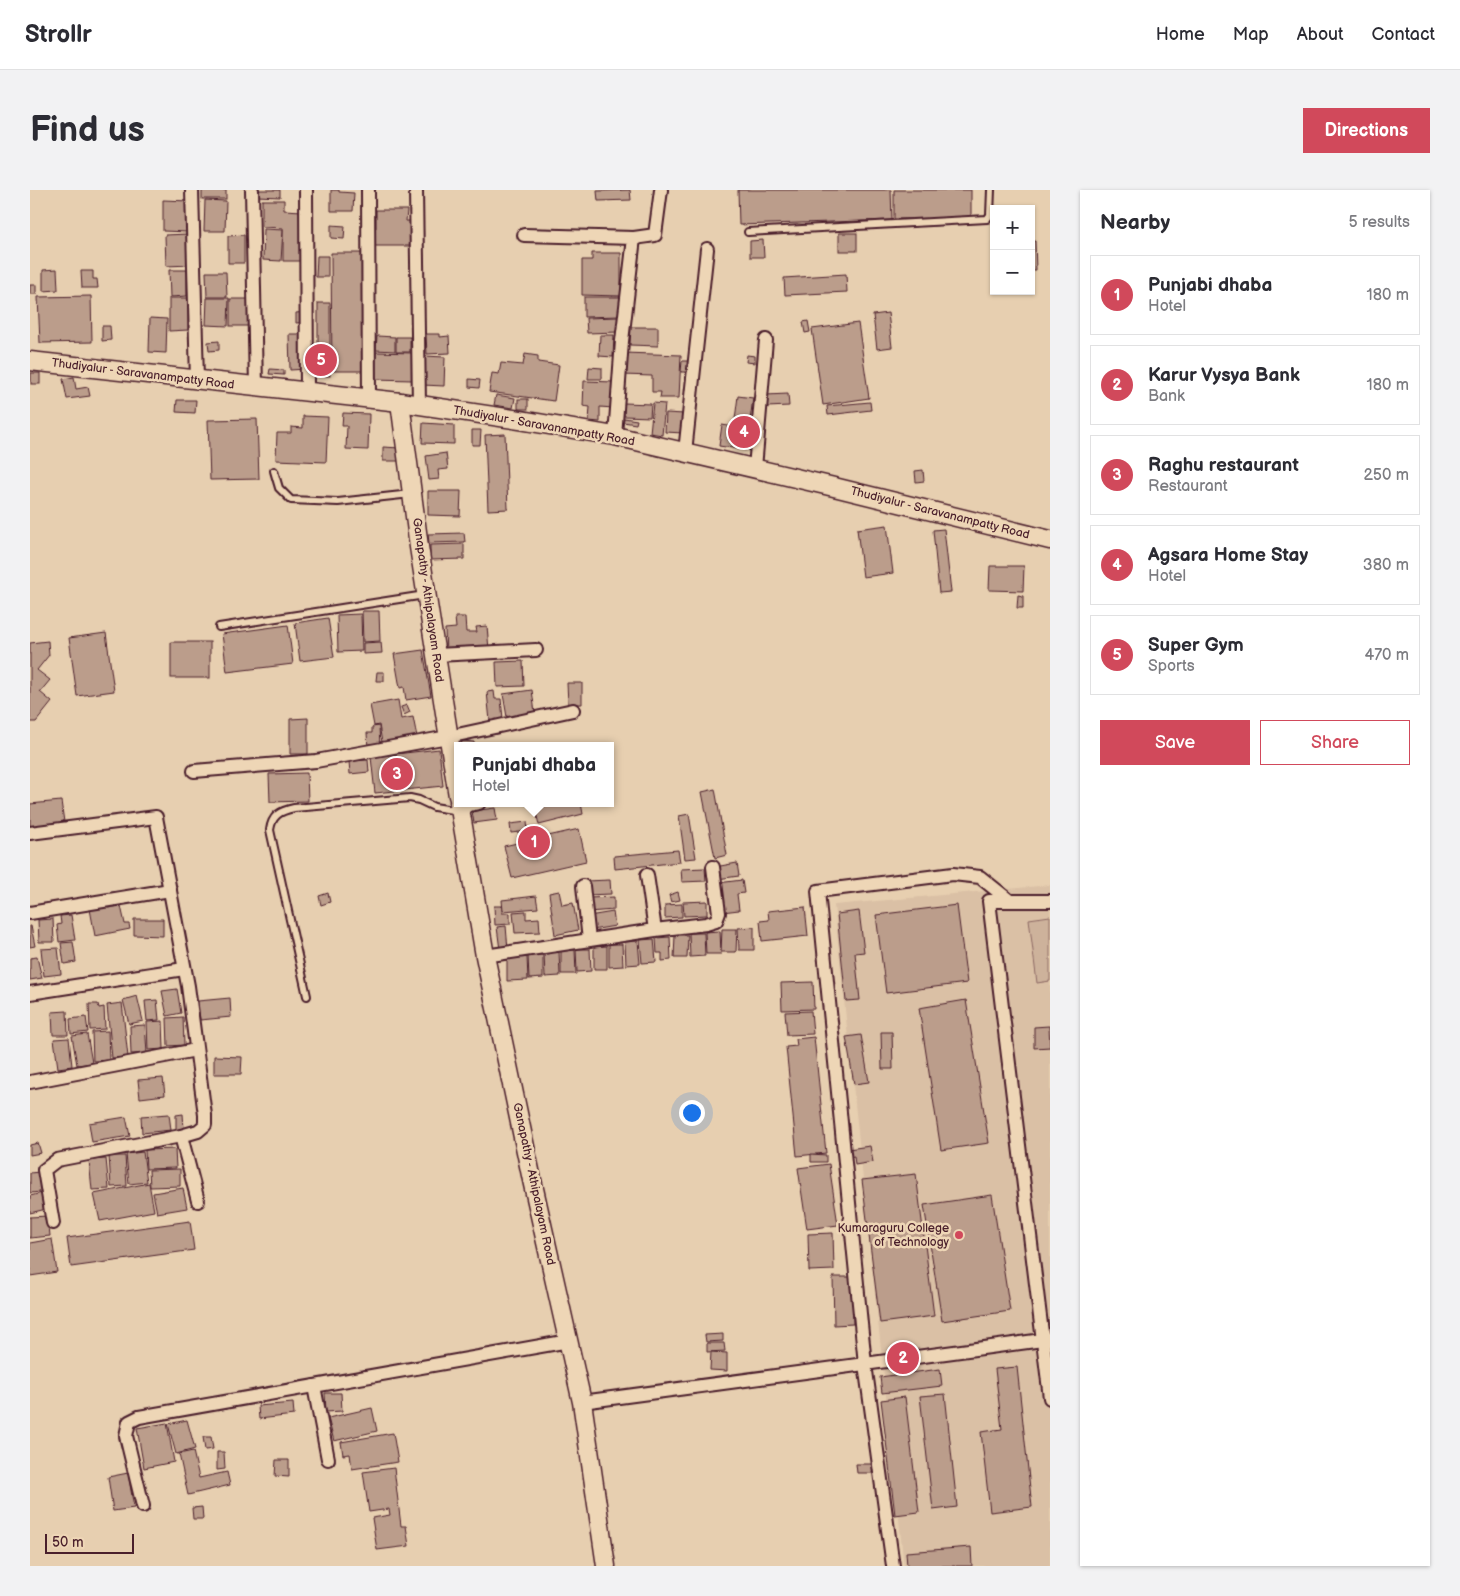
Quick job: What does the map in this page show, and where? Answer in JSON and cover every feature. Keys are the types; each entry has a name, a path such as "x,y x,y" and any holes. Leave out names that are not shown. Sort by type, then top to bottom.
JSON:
{"main road":[{"name":"Thudiyalur - Saravanampatty Road","path":"30,361 400,402 615,436 1050,540"},
{"name":"Ganapathy - Athipalayam Road","path":"400,402 426,594 454,774"},
{"name":"Ganapathy - Athipalayam Road","path":"460,807 485,956 582,1402 606,1566"}],"street":[{"path":"192,190 197,380"},
{"path":"252,190 256,387"},
{"path":"306,190 307,392"},
{"path":"368,190 368,399"},
{"path":"416,190 419,405"},
{"path":"524,234 634,238 655,234 661,190"},
{"path":"615,436 622,341 634,238"},
{"path":"685,452 707,249"},
{"path":"755,468 766,340"},
{"path":"436,655 536,650"},
{"path":"194,771 316,761 448,737 573,710"},
{"path":"30,833 156,817 184,969 205,1125 198,1131 181,1136 57,1160 44,1170 53,1223"},
{"path":"485,956 716,921 720,913 713,867"},
{"path":"894,1566 865,1364 818,891 953,874 980,876 1010,901"},
{"path":"647,875 655,930"},
{"path":"583,886 590,940"},
{"path":"992,887 989,901 1046,1340 1050,1398"},
{"path":"30,913 170,890"},
{"path":"989,901 1050,901"},
{"path":"30,993 184,969"},
{"path":"30,1082 196,1050"},
{"path":"181,1136 198,1201"},
{"path":"582,1402 1046,1340"},
{"path":"143,1506 126,1436 129,1422 140,1417 569,1341"},
{"path":"314,1386 328,1459"}],"lane":[{"path":"748,232 986,219 990,216 991,190"},
{"path":"274,471 279,488 291,500 338,502 412,494"},
{"path":"218,627 426,594"},
{"path":"307,996 270,830 271,821 285,810 294,808 410,798 434,807 454,805"}],"shaded area":[{"name":"Kumaraguru College of Technology","path":"1050,885 1050,1566 904,1566 834,905"},
{"path":"1050,916 1050,981 1037,983 1029,919"}],"building":[{"path":"202,190 226,190 226,199 202,199"},
{"path":"257,190 280,190 280,197 257,196"},
{"path":"331,190 354,193 353,211 331,211"},
{"path":"630,190 631,200 598,201 597,191"},
{"path":"738,190 891,190 892,220 739,225"},
{"path":"894,190 971,190 971,218 894,219"},
{"path":"163,200 189,201 188,232 163,231"},
{"path":"205,200 226,201 225,231 204,231"},
{"path":"262,200 284,200 284,210 302,211 301,261 283,261 283,228 262,227"},
{"path":"376,210 407,210 406,221 412,221 412,246 373,246"},
{"path":"331,225 345,226 344,239 331,238"},
{"path":"264,229 283,230 281,261 263,260"},
{"path":"839,233 857,233 857,251 839,251"},
{"path":"189,234 191,265 166,266 165,235"},
{"path":"244,235 244,263 228,263 228,236"},
{"path":"763,240 764,257 750,257 750,241"},
{"path":"331,253 363,253 364,371 332,371"},
{"path":"592,253 621,253 621,296 582,295 582,260 592,260"},
{"path":"317,256 328,256 328,277 316,277"},
{"path":"57,269 58,290 43,291 43,270"},
{"path":"169,270 187,270 187,296 170,297"},
{"path":"81,271 93,271 93,279 97,279 98,288 82,288"},
{"path":"206,272 226,272 227,297 207,297"},
{"path":"846,274 847,292 785,295 784,278"},
{"path":"30,285 36,285 36,294 30,294"},
{"path":"91,296 92,342 40,343 38,297"},
{"path":"584,297 620,297 620,316 584,317"},
{"path":"169,298 188,298 188,330 169,331"},
{"path":"207,298 229,298 228,326 206,325"},
{"path":"230,299 252,299 252,326 230,326"},
{"path":"318,303 330,303 330,376 318,376"},
{"path":"306,312 306,322 296,323 296,313"},
{"path":"888,313 892,347 877,349 873,315"},
{"path":"618,317 618,332 587,333 586,318"},
{"path":"150,318 167,319 166,353 149,352"},
{"path":"808,321 810,332 805,333 803,322"},
{"path":"858,323 869,398 823,405 812,329"},
{"path":"102,326 110,326 111,340 102,341"},
{"path":"631,327 658,327 658,346 630,345"},
{"path":"289,334 305,334 306,369 290,370"},
{"path":"426,334 440,334 440,337 449,336 450,353 427,354"},
{"path":"600,335 614,335 613,357 599,356"},
{"path":"377,336 395,337 395,351 376,350"},
{"path":"396,337 410,337 410,352 396,352"},
{"path":"219,341 219,350 209,351 208,342"},
{"path":"376,352 413,353 412,380 375,379"},
{"path":"624,353 681,355 679,398 660,398 661,392 652,392 652,376 623,375"},
{"path":"525,354 538,356 538,362 559,365 554,401 489,392 492,373 499,374 501,363 523,365"},
{"path":"747,355 755,356 755,363 746,362"},
{"path":"424,356 445,357 444,386 423,385"},
{"path":"682,361 689,361 689,372 681,372"},
{"path":"589,367 602,368 602,379 588,379"},
{"path":"270,369 284,370 284,375 269,374"},
{"path":"31,373 40,373 40,384 31,384"},
{"path":"74,377 76,389 88,387 90,396 67,399 63,379"},
{"path":"469,379 480,380 479,388 469,387"},
{"path":"584,381 614,382 613,408 600,407 600,422 589,421 590,407 583,406"},
{"path":"788,394 789,406 767,407 766,395"},
{"path":"496,395 515,398 513,408 494,405"},
{"path":"738,396 753,398 746,450 719,446 722,425 734,427"},
{"path":"518,399 528,399 528,409 518,409"},
{"path":"177,400 196,400 195,413 176,412"},
{"path":"870,402 871,410 828,415 827,406"},
{"path":"624,403 651,404 650,417 624,416"},
{"path":"653,403 665,404 662,435 650,433"},
{"path":"343,413 369,414 368,450 346,449 347,426 342,426"},
{"path":"666,413 684,414 683,433 665,432"},
{"path":"303,416 328,417 326,462 276,460 277,433 291,433 291,427 303,428"},
{"path":"624,418 637,420 636,424 623,422"},
{"path":"257,419 259,479 210,480 208,420"},
{"path":"423,423 454,425 454,444 422,443"},
{"path":"472,430 481,430 480,445 472,445"},
{"path":"505,434 508,509 488,510 485,435"},
{"path":"383,447 400,448 400,461 383,461"},
{"path":"446,453 448,469 438,470 439,479 429,480 426,456"},
{"path":"923,470 924,481 916,482 915,471"},
{"path":"428,491 461,491 460,516 428,515"},
{"path":"887,525 893,573 863,577 857,529"},
{"path":"944,529 951,592 939,593 933,530"},
{"path":"464,533 465,542 429,543 428,534"},
{"path":"464,544 464,559 430,560 430,545"},
{"path":"990,566 1024,566 1023,591 989,590"},
{"path":"1018,595 1023,596 1023,608 1017,608"},
{"path":"362,611 379,611 380,641 363,642"},
{"path":"361,614 362,651 338,652 337,615"},
{"path":"455,617 465,617 466,632 477,632 476,627 487,626 489,650 446,653 445,629 456,628"},
{"path":"328,618 334,657 300,661 295,623"},
{"path":"288,625 293,664 227,672 222,634"},
{"path":"106,633 114,691 77,696 69,638"},
{"path":"48,641 49,655 37,670 50,680 40,692 52,702 36,722 30,722 30,643"},
{"path":"171,642 210,642 210,678 171,678"},
{"path":"381,642 382,653 363,654 363,643"},
{"path":"423,650 431,696 406,700 404,687 400,688 394,654"},
{"path":"523,661 524,686 497,687 496,662"},
{"path":"377,672 384,672 384,681 376,681"},
{"path":"567,683 582,683 582,704 568,704"},
{"path":"532,690 535,713 507,717 503,694"},
{"path":"494,691 495,699 501,699 503,719 490,721 487,692"},
{"path":"398,700 401,719 413,717 418,742 383,748 379,725 374,726 370,705"},
{"path":"407,705 410,712 404,715 401,707"},
{"path":"308,718 308,754 290,754 290,719"},
{"path":"379,726 380,748 368,749 367,733 372,733 372,727"},
{"path":"439,749 443,786 375,793 371,757"},
{"path":"368,760 369,772 350,774 349,761"},
{"path":"307,773 308,801 270,802 269,774"},
{"path":"715,789 727,855 715,858 702,792"},
{"path":"61,801 64,822 30,826 30,804"},
{"path":"535,807 582,807 583,814 539,825"},
{"path":"495,808 497,820 474,823 472,811"},
{"path":"689,814 696,858 685,859 679,816"},
{"path":"527,822 528,831 511,833 510,824"},
{"path":"579,829 586,861 512,878 504,846"},
{"path":"678,850 680,862 615,869 614,856"},
{"path":"737,863 739,876 717,879 715,867"},
{"path":"705,868 706,881 682,882 681,869"},
{"path":"610,880 611,894 586,895 586,881"},
{"path":"742,880 744,893 737,894 739,910 722,912 718,883"},
{"path":"559,891 562,905 573,903 578,930 555,935 549,893"},
{"path":"678,892 680,900 671,902 669,895"},
{"path":"328,893 330,902 321,905 319,896"},
{"path":"536,896 538,908 503,911 502,900"},
{"path":"614,897 614,910 588,912 588,898"},
{"path":"707,901 707,915 684,916 683,902"},
{"path":"682,904 682,917 665,918 665,905"},
{"path":"108,905 108,908 121,906 125,924 129,924 130,929 95,936 90,909"},
{"path":"957,905 967,983 886,993 876,915"},
{"path":"494,906 502,906 502,913 510,913 510,924 495,925"},
{"path":"805,907 808,936 762,941 760,921 769,920 768,911"},
{"path":"526,911 526,919 539,918 540,932 515,933 513,912"},
{"path":"859,911 864,952 855,953 860,1000 846,1001 837,914"},
{"path":"613,912 615,926 592,930 589,916"},
{"path":"71,915 75,940 59,942 57,925 61,924 60,916"},
{"path":"53,919 54,942 39,942 38,920"},
{"path":"134,919 163,919 163,936 134,935"},
{"path":"30,926 35,946 30,947"},
{"path":"506,926 508,950 500,950 497,927"},
{"path":"754,927 754,950 739,950 738,928"},
{"path":"722,929 737,929 736,952 721,952"},
{"path":"720,931 721,954 706,954 705,932"},
{"path":"689,933 704,933 705,956 690,957"},
{"path":"675,935 688,935 687,958 674,958"},
{"path":"670,937 671,960 662,961 662,953 657,953 656,938"},
{"path":"654,939 656,962 642,963 640,940"},
{"path":"638,941 640,964 626,965 625,942"},
{"path":"73,942 76,962 64,964 61,943"},
{"path":"609,944 622,944 623,966 609,967"},
{"path":"607,946 607,969 594,969 594,947"},
{"path":"58,948 61,974 44,976 41,949"},
{"path":"576,949 590,949 591,971 577,972"},
{"path":"575,950 576,974 561,974 561,951"},
{"path":"559,952 560,976 545,977 544,953"},
{"path":"528,955 543,955 543,978 529,979"},
{"path":"37,957 42,978 30,980 30,958"},
{"path":"527,957 528,980 507,981 507,958"},
{"path":"813,982 814,1009 782,1010 781,983"},
{"path":"177,989 181,1013 167,1016 162,991"},
{"path":"137,996 143,1021 129,1024 123,1000"},
{"path":"230,998 231,1017 200,1020 198,1001"},
{"path":"157,1000 159,1020 147,1021 145,1001"},
{"path":"966,1000 989,1143 941,1150 919,1008"},
{"path":"122,1003 128,1057 112,1058 107,1005"},
{"path":"89,1004 98,1004 99,1008 104,1007 105,1029 90,1030"},
{"path":"67,1011 68,1035 53,1035 52,1012"},
{"path":"811,1011 813,1034 787,1035 785,1012"},
{"path":"86,1017 88,1032 71,1034 70,1019"},
{"path":"183,1017 184,1045 168,1046 167,1018"},
{"path":"163,1021 164,1049 148,1050 147,1022"},
{"path":"145,1025 147,1053 131,1054 130,1026"},
{"path":"1049,1026 1050,1047 1034,1048 1034,1027"},
{"path":"108,1031 109,1060 93,1061 92,1032"},
{"path":"881,1032 892,1032 893,1069 882,1069"},
{"path":"87,1034 92,1063 77,1065 72,1036"},
{"path":"861,1035 869,1082 854,1084 846,1037"},
{"path":"814,1037 826,1153 797,1156 786,1047 797,1046 796,1039"},
{"path":"69,1038 72,1066 58,1068 54,1039"},
{"path":"214,1056 242,1057 241,1074 214,1074"},
{"path":"163,1078 165,1095 140,1098 138,1080"},
{"path":"169,1114 171,1130 142,1133 141,1116"},
{"path":"183,1114 184,1129 176,1130 176,1115"},
{"path":"126,1117 130,1136 92,1142 89,1123"},
{"path":"38,1143 41,1153 30,1155 30,1145"},
{"path":"870,1146 873,1162 855,1165 854,1156 849,1157 848,1149"},
{"path":"175,1149 176,1168 146,1169 145,1150"},
{"path":"143,1152 147,1182 129,1184 126,1154"},
{"path":"811,1154 826,1155 826,1162 811,1162"},
{"path":"109,1156 125,1156 127,1186 111,1187"},
{"path":"106,1159 109,1189 92,1190 89,1160"},
{"path":"829,1164 838,1225 807,1229 798,1168"},
{"path":"180,1169 180,1186 150,1187 149,1170"},
{"path":"39,1172 41,1192 30,1193 30,1173"},
{"path":"916,1174 934,1316 880,1323 862,1180"},
{"path":"149,1183 154,1211 100,1221 94,1194"},
{"path":"183,1188 187,1208 157,1213 153,1193"},
{"path":"42,1193 46,1209 30,1213 30,1196"},
{"path":"992,1195 1010,1311 942,1321 924,1205"},
{"path":"48,1216 50,1236 30,1238 30,1217"},
{"path":"190,1221 194,1250 71,1267 67,1238"},
{"path":"833,1233 834,1270 809,1271 808,1234"},
{"path":"52,1239 57,1272 30,1276 30,1243"},
{"path":"833,1277 852,1277 853,1324 834,1325"},
{"path":"723,1334 723,1341 706,1342 705,1335"},
{"path":"707,1343 724,1343 725,1351 707,1352"},
{"path":"711,1352 727,1353 727,1371 710,1370"},
{"path":"1017,1367 1032,1507 990,1512 981,1432 1002,1429 995,1369"},
{"path":"940,1369 942,1386 882,1393 880,1377"},
{"path":"325,1393 341,1393 342,1411 326,1412"},
{"path":"945,1394 957,1507 933,1510 920,1396"},
{"path":"905,1397 919,1512 895,1515 881,1400"},
{"path":"293,1403 294,1415 259,1419 258,1406"},
{"path":"372,1408 377,1431 334,1441 328,1418"},
{"path":"187,1420 195,1449 176,1454 168,1424"},
{"path":"167,1423 174,1462 144,1468 137,1428"},
{"path":"393,1433 398,1462 352,1469 350,1454 343,1455 341,1442"},
{"path":"203,1437 211,1437 213,1449 205,1450"},
{"path":"193,1451 199,1478 227,1472 230,1485 188,1495 179,1454"},
{"path":"217,1452 224,1452 225,1469 217,1470"},
{"path":"276,1460 289,1460 289,1477 275,1476"},
{"path":"856,1464 873,1464 873,1473 857,1473"},
{"path":"394,1468 401,1526 406,1526 409,1546 377,1550 372,1518 390,1515 389,1509 369,1512 363,1472"},
{"path":"128,1473 134,1508 113,1511 108,1477"},
{"path":"202,1507 203,1519 193,1519 192,1508"},
{"path":"971,1547 972,1566 907,1566 906,1552"}],"place":[{"name":"Super Gym","path":"321,360"},
{"name":"Agsara Home Stay","path":"744,432"},
{"name":"Raghu restaurant","path":"397,774"},
{"name":"Punjabi dhaba","path":"534,842"},
{"name":"Kumaraguru College of Technology","path":"959,1235"},
{"name":"Karur Vysya Bank","path":"903,1358"}]}
